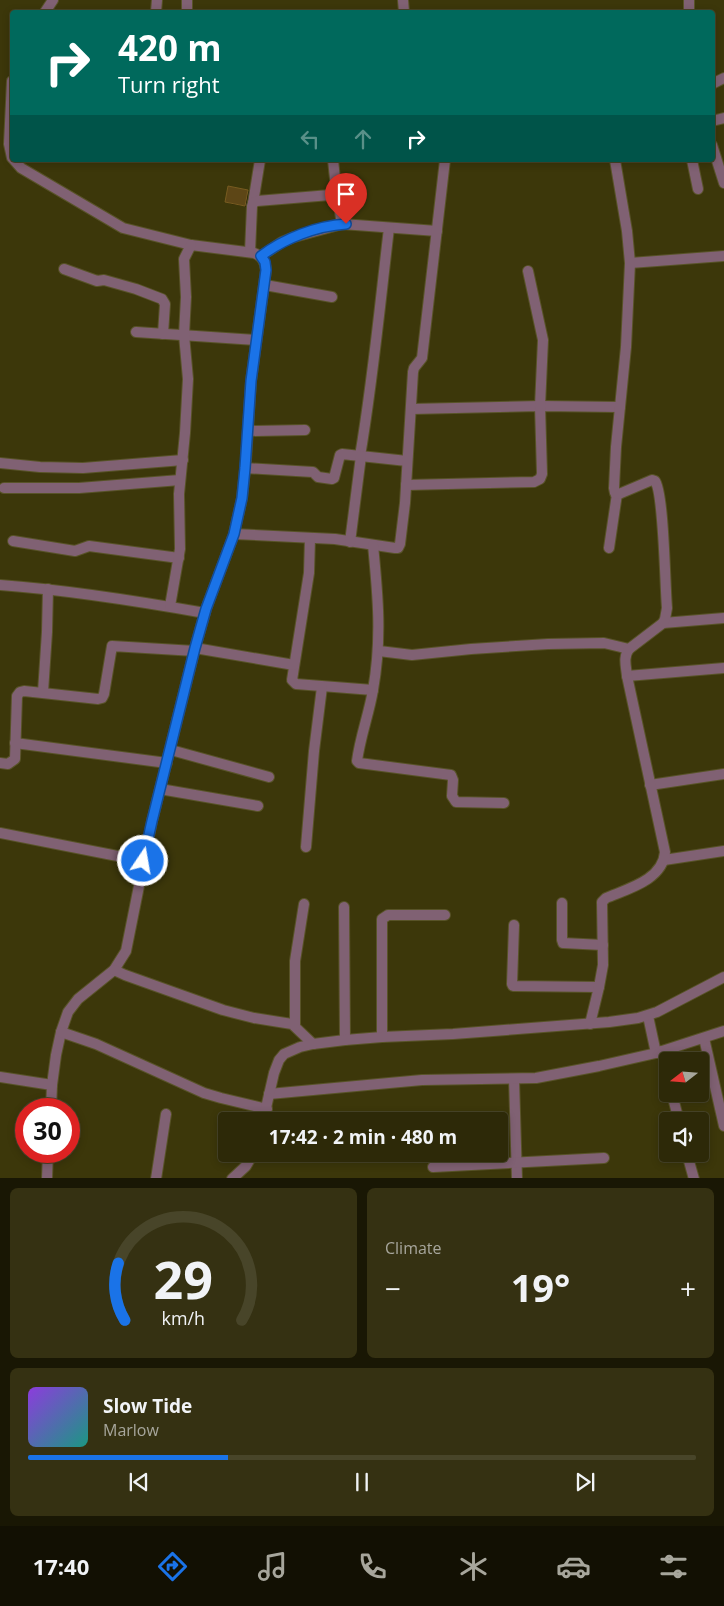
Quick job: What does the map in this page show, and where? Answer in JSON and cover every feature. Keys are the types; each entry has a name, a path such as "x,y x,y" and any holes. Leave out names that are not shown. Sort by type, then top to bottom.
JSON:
{"street":[{"path":"715,154 724,183"},
{"path":"16,162 21,168 118,226 191,245 250,252 261,256 265,262 266,270 251,381 242,498 234,534 205,613 195,650 143,861 126,951 114,970 78,999 68,1012 61,1032 51,1098"},
{"path":"250,252 252,206 260,162"},
{"path":"333,162 342,224"},
{"path":"234,534 310,538 398,548 406,485 414,368 422,358 445,162"},
{"path":"610,548 617,494 614,488 616,447 626,347 630,263 627,231 614,162"},
{"path":"692,162 698,189"},
{"path":"254,203 256,201 328,196 336,188"},
{"path":"261,256 294,237 342,224 437,231"},
{"path":"350,542 390,228"},
{"path":"170,606 180,549 179,494 188,379 184,335 186,297 184,259 191,245"},
{"path":"630,263 724,256"},
{"path":"64,269 97,281 104,280 136,289 162,299 166,304 163,334"},
{"path":"406,485 534,482 540,480 542,474 540,406 542,340 528,271"},
{"path":"264,285 332,297"},
{"path":"136,332 256,340"},
{"path":"411,409 620,406"},
{"path":"248,431 305,430"},
{"path":"245,468 313,472 318,477 332,479 334,478 341,454 407,460"},
{"path":"0,463 40,467 83,468 182,460"},
{"path":"4,488 79,488 180,480"},
{"path":"617,494 652,480 658,485 661,504 666,608 663,624"},
{"path":"310,538 310,573 291,678 294,683 322,687 373,690"},
{"path":"13,542 75,551 89,546 179,558"},
{"path":"372,545 379,602 378,651 373,690 357,759 359,763 451,776 453,778 452,796 454,801 504,803"},
{"path":"0,585 48,589 170,606 205,613"},
{"path":"43,692 48,632 48,589"},
{"path":"590,1024 603,965 602,901 648,879 662,865 665,852 627,676 625,657 629,649 663,624 724,618"},
{"path":"378,651 412,655 548,644 604,643 629,649"},
{"path":"0,763 8,764 15,759 17,696 20,692 43,692 93,699 102,698 112,646 195,650 294,665"},
{"path":"627,676 724,668"},
{"path":"306,847 314,751 322,687"},
{"path":"16,743 167,763"},
{"path":"170,750 269,777"},
{"path":"650,785 724,774"},
{"path":"160,789 258,806"},
{"path":"0,832 143,861"},
{"path":"664,860 724,851"},
{"path":"562,903 563,943 604,945"},
{"path":"295,1026 295,961 304,904"},
{"path":"344,907 345,1040"},
{"path":"382,1037 382,919 388,915 445,915"},
{"path":"514,925 513,986 599,987"},
{"path":"114,970 223,1010 295,1026 313,1044"},
{"path":"265,1112 274,1073 281,1057 292,1050 313,1044 345,1040 590,1024 648,1016 724,977"},
{"path":"648,1016 659,1052"},
{"path":"269,1094 422,1080 552,1076 659,1052 724,1031"},
{"path":"61,1032 96,1044 204,1092 266,1109"},
{"path":"704,1038 724,1126"},
{"path":"0,1077 52,1084"},
{"path":"514,1078 517,1178"},
{"path":"156,1178 166,1114"},
{"path":"433,1167 604,1158"},
{"path":"232,1178 244,1174 249,1162"},
{"path":"689,1162 694,1178"},
{"path":"47,1178 48,1163"}],"building":[{"path":"228,186 248,190 245,206 225,202"}],"route":[{"path":"143,861 195,648 206,609 234,534 242,498 251,381 266,270 265,262 261,256 282,242 294,237 346,224"}]}
